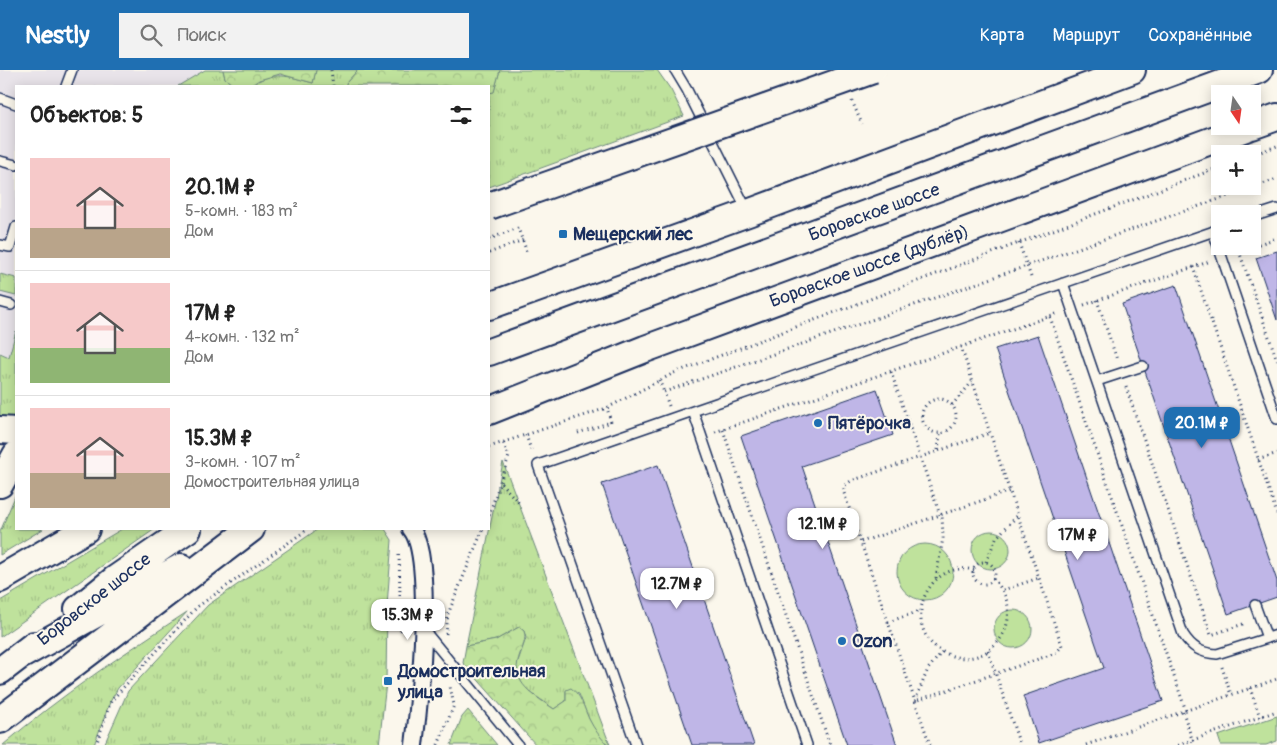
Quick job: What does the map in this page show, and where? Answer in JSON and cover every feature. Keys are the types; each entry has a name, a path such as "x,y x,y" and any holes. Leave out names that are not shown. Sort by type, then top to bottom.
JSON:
{"main road":[{"path":"490,206 874,70"},
{"path":"490,306 748,213 1132,70"},
{"name":"Боровское шоссе","path":"490,352 1259,70"},
{"name":"Боровское шоссе (дублёр)","path":"1261,123 1277,117"},
{"name":"Боровское шоссе (дублёр)","path":"490,412 626,355 1227,135"},
{"path":"0,430 15,431"},
{"path":"0,484 15,457"},
{"path":"0,579 84,530"},
{"name":"Боровское шоссе","path":"0,671 114,580 187,530"},
{"path":"22,655 248,530"},
{"path":"0,720 249,530"}],"street":[{"path":"414,531 421,569 424,630 422,682 414,745"}],"lane":[{"path":"675,70 687,90 748,213"},
{"path":"66,85 73,71"},
{"path":"0,98 15,104"},
{"path":"0,161 15,165"},
{"path":"1261,214 1277,209"},
{"path":"0,245 10,247 15,231"},
{"path":"636,745 538,465 1211,232"},
{"path":"1222,257 1277,419"},
{"path":"1063,283 1183,634 1194,647 1208,654 1218,654 1277,635"},
{"path":"0,302 11,305"},
{"path":"1097,381 1144,366"},
{"path":"693,411 807,745"},
{"path":"1255,605 1267,638"},
{"path":"424,630 518,745"}],"path":[{"path":"331,70 333,85"},
{"path":"1261,152 1277,146"},
{"path":"490,447 607,408 660,380 1211,170"},
{"path":"664,392 1277,179"},
{"path":"490,239 518,228 528,255"},
{"path":"1261,244 1277,238"},
{"path":"490,252 523,240"},
{"path":"1020,243 1036,292"},
{"path":"830,745 723,430 1228,255"},
{"path":"1241,255 1277,360"},
{"path":"1193,267 1277,514"},
{"path":"1096,300 1211,635 1260,618"},
{"path":"1050,316 1194,745"},
{"path":"915,701 1056,653 1062,649 1062,643 961,347"},
{"path":"891,372 941,515 943,538 936,578 922,599 920,611 925,635 942,652 965,658 977,656 988,651 997,643 1005,631 1009,618 1008,603 1003,590 993,579"},
{"path":"660,380 673,418"},
{"path":"952,405 972,382"},
{"path":"945,400 952,405 956,419 947,431 940,434 932,432 922,421 925,406 930,401 945,400"},
{"path":"600,425 611,422 607,408"},
{"path":"930,745 844,494 844,486 850,481 990,433"},
{"path":"938,451 940,434"},
{"path":"526,435 531,450"},
{"path":"490,512 509,456 503,442"},
{"path":"1258,460 1277,453"},
{"path":"501,483 519,503"},
{"path":"861,542 1010,491"},
{"path":"986,562 996,538 1018,515"},
{"path":"96,745 111,701 197,606 307,530"},
{"path":"448,614 483,530"},
{"path":"399,551 401,634"},
{"path":"986,562 994,568 993,579 989,584 980,584 973,577 974,570 977,564 986,562"},
{"path":"936,578 960,569 974,570"},
{"path":"1003,590 1039,578"},
{"path":"888,622 920,611"},
{"path":"988,651 1020,745"},
{"path":"915,701 928,670 942,652"},
{"path":"1086,745 1277,679"},
{"path":"1250,688 1260,717"},
{"path":"438,745 454,704"},
{"path":"1178,745 1277,711"}],"shaded area":[{"path":"0,70 205,70 180,85 15,85 15,335 9,357 0,353"}],"green space":[{"path":"205,70 223,70 225,78 233,85 180,85"},
{"path":"223,70 316,70 313,83 280,74 259,80 252,85 233,85 225,78"},
{"path":"316,70 358,70 346,83 347,85 252,85 273,76 288,77 313,83"},
{"path":"358,70 500,70 494,92 490,93 490,85 347,85 346,83"},
{"path":"500,70 657,70 671,90 684,116 490,187 490,93 494,91"},
{"path":"0,274 15,278 15,296 0,292"},
{"path":"15,335 15,417 0,416 0,353 9,357"},
{"path":"503,462 610,745 595,730 579,694 566,691 566,701 554,709 523,687 516,667 526,638 524,631 519,627 496,640 466,646"},
{"path":"15,496 15,530 41,530 0,555 0,532"},
{"path":"120,530 154,530 0,637 0,601"},
{"path":"317,530 386,530 392,540 387,606 386,683 379,745 104,745 128,691 208,605"},
{"path":"991,531 1005,536 1010,550 1005,564 991,569 977,564 972,550 977,536"},
{"path":"919,544 931,544 941,548 949,556 953,572 949,588 941,596 931,600 919,600 909,596 901,588 897,578 897,566 901,556 909,548"},
{"path":"1013,610 1027,615 1032,629 1027,643 1013,648 999,643 994,629 999,615"},
{"path":"187,612 118,688 110,702 94,745 3,745 69,692"},
{"path":"519,627 524,631 525,637 517,666 518,674 526,688 554,709 566,701 566,690 571,688 580,698 595,730 608,745 536,745 463,663 466,646 496,640"},
{"path":"468,710 497,745 451,745 462,717"},
{"path":"1277,716 1277,741 1266,745 1221,745 1218,736"}],"building":[{"path":"1277,251 1277,320 1256,258"},
{"path":"1176,285 1277,581 1277,597 1228,614 1122,304"},
{"path":"1038,335 1163,701 1039,743 1023,696 1104,668 995,349"},
{"path":"877,389 893,435 802,466 897,745 847,745 741,436"},
{"path":"658,465 754,745 692,745 602,484"}],"place":[{"name":"Мещерский лес","path":"563,234"},
{"name":"Пятёрочка","path":"818,423"},
{"name":"Ozon","path":"842,641"},
{"name":"Домостроительная улица","path":"388,681"}]}
